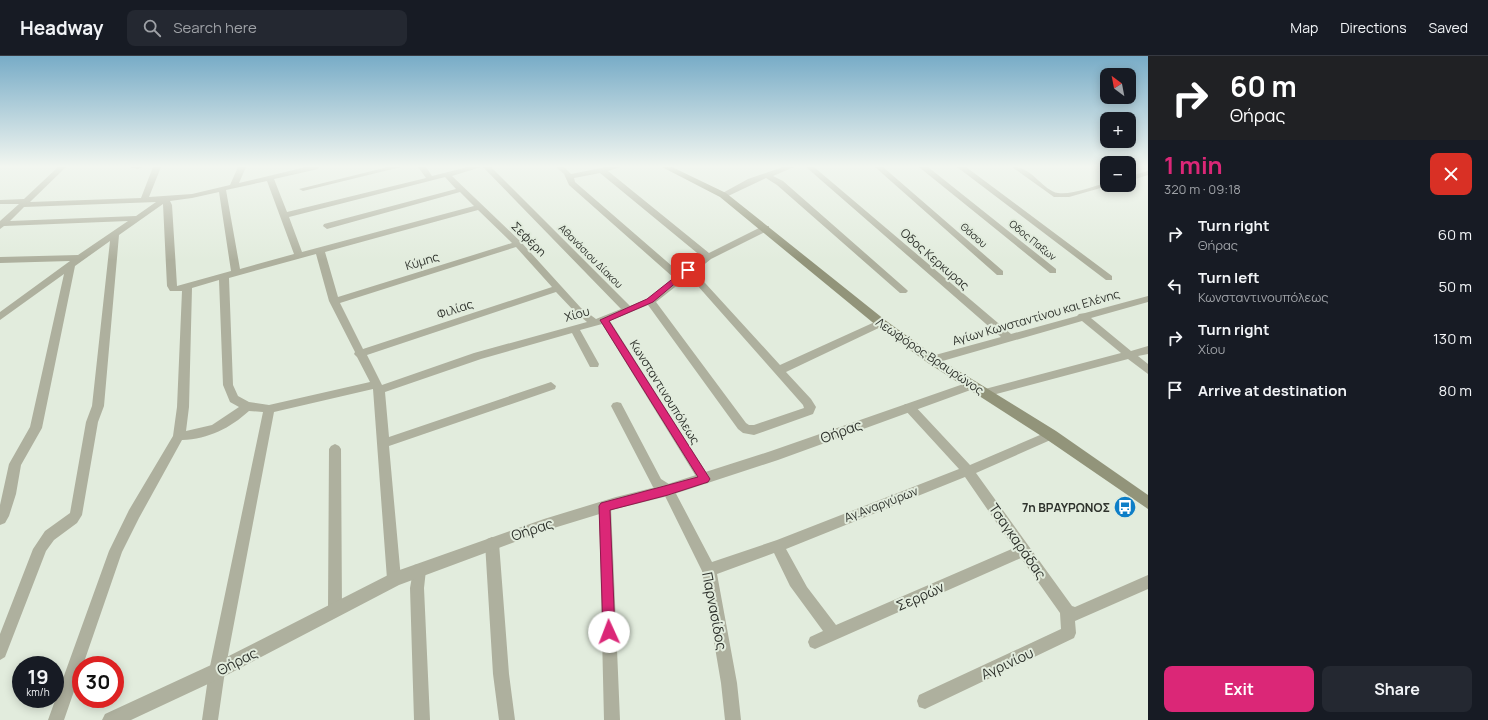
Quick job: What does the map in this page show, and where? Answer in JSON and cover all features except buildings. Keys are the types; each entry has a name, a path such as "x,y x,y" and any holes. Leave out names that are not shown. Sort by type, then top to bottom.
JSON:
{"main road":[{"name":"Λεωφόρος Βραυρώνος","path":"727,198 766,228 881,323 932,360 1143,494 1148,503"}],"street":[{"path":"1,225 29,198"},
{"path":"0,202 24,203 174,198"},
{"path":"224,198 236,272"},
{"path":"277,198 299,256"},
{"path":"283,216 353,198"},
{"path":"327,226 430,198"},
{"name":"Σεφέρη","path":"468,198 518,244 578,310 599,321"},
{"name":"Αθανάσιου Δίακου","path":"518,198 628,310"},
{"path":"590,198 684,274 807,402 810,407 809,411 754,430 747,430 742,426 650,301"},
{"path":"636,198 708,257"},
{"path":"797,198 903,291"},
{"name":"Οδος Κερκυρας","path":"846,198 1009,338"},
{"name":"Θάσου","path":"914,198 1000,273"},
{"name":"Οδος Παξων","path":"962,198 1054,271"},
{"path":"1003,198 1110,278"},
{"path":"2,314 165,199"},
{"path":"165,199 168,205 172,289 187,287 236,272 320,251 478,207"},
{"path":"1,225 138,218"},
{"name":"Χίου","path":"269,409 377,388 478,356 599,321 650,301 708,257 766,228"},
{"path":"0,652 23,596 28,577 45,542 55,529 72,520 76,515 92,422 98,406 115,234"},
{"name":"Κύμης","path":"334,301 518,244"},
{"path":"320,251 334,301 377,388 384,443 394,579"},
{"path":"0,260 76,261"},
{"path":"0,519 3,516 10,494 15,464 36,428 76,261"},
{"path":"210,720 216,671 269,409 247,406 234,399 228,385 224,276"},
{"path":"56,720 116,551 134,514 179,436 183,407 187,287"},
{"name":"Φιλίας","path":"360,354 559,288"},
{"name":"Αγίων Κωνσταντίνου και Ελένης","path":"932,360 1082,316 1148,299"},
{"path":"1082,316 1148,370"},
{"name":"Κωνσταντινουπόλεως","path":"599,321 704,479"},
{"path":"778,371 881,323"},
{"path":"574,328 594,364"},
{"path":"985,393 1148,350"},
{"name":"Θήρας","path":"111,720 216,671 394,579 492,543 604,506 668,490 704,479 972,385"},
{"path":"384,443 551,386"},
{"path":"179,436 204,434 220,428 247,406"},
{"name":"Παρνασίδος","path":"617,406 657,483 668,490 709,570 729,683 733,720"},
{"name":"Τσαγκαράδας","path":"909,407 968,471 1067,611"},
{"name":"Αγ.Αναργύρων","path":"709,570 778,546 968,471 1052,435"},
{"path":"335,449 335,610"},
{"path":"604,506 612,720"},
{"path":"492,543 498,635 507,720"},
{"path":"778,546 784,563 805,597 834,634"},
{"name":"Σερρών","path":"815,642 1024,550"},
{"path":"419,570 418,588 422,720"},
{"path":"1067,611 1075,614 1148,582"},
{"name":"Αγρινίου","path":"925,701 1069,633 1067,611"}],"place":[{"name":"7η ΒΡΑΥΡΩΝΟΣ","path":"1125,507"}],"route":[{"path":"609,632 604,506 668,490 704,479 604,320 650,301 688,270"}]}
